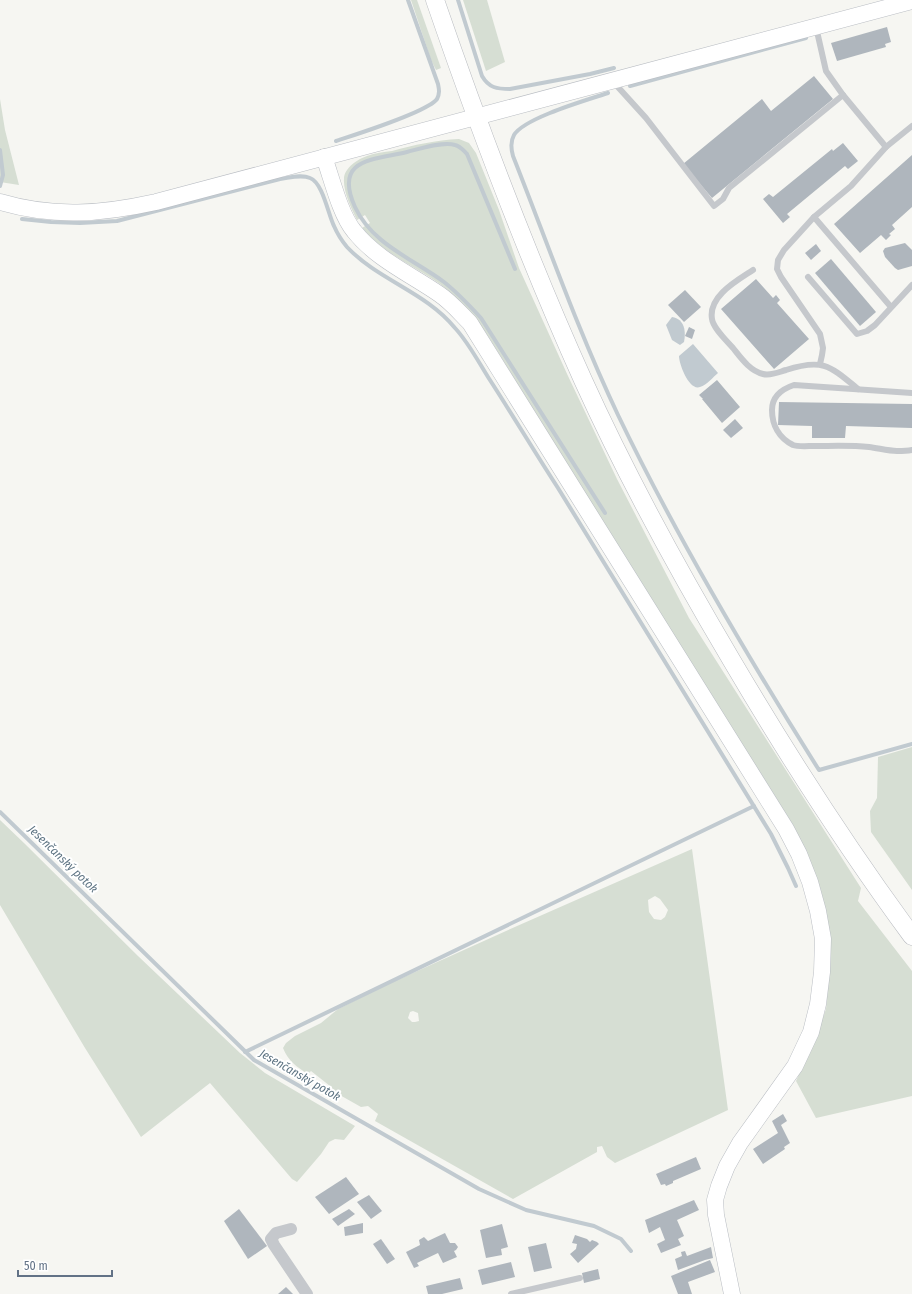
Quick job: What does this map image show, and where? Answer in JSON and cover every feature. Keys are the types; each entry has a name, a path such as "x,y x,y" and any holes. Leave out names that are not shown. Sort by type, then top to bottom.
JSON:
{"main road":[{"path":"435,0 477,118 533,262 583,379 614,446 660,535 766,720 834,826 912,936"}],"street":[{"path":"0,202 41,211 80,213 108,211 156,202 477,118 912,1"},
{"path":"324,157 342,210 352,230 379,255 440,295 456,308 470,323 786,829 799,854 810,882 818,911 823,939 822,972 818,1004 811,1032 795,1066 736,1149 727,1166 715,1200 718,1228 732,1294"},
{"path":"291,1229 276,1233 271,1239 307,1294"}],"lane":[{"path":"816,26 826,71 843,95 886,147"},
{"path":"615,80 618,86 646,118 714,206 723,199 729,188 843,95"},
{"path":"820,364 823,348 820,334 777,269 778,260 784,250 814,217 848,190 886,147 912,126"},
{"path":"814,217 891,307"},
{"path":"753,270 720,294 712,312 712,320 716,328 741,358 753,370 762,374 773,375 798,366 820,364 831,368 858,389"},
{"path":"808,277 857,334 867,331 875,325 912,285"},
{"path":"912,393 794,385 779,392 772,405 772,418 775,428 780,435 794,445 868,446 897,451 912,450"},
{"path":"511,1294 580,1278"}],"shaded area":[{"path":"411,0 417,0 441,68 436,70 431,60"},
{"path":"463,0 487,0 505,62 486,71"},
{"path":"0,99 5,130 19,185 0,182"},
{"path":"459,139 469,143 476,153 499,210 519,268 568,376 617,479 689,618 861,888 858,901 912,971 912,1096 816,1118 796,1081 818,1032 826,1009 829,975 822,899 669,628 488,336 466,308 447,289 399,259 370,237 362,228 370,223 365,215 357,220 346,194 344,184 346,171 356,162 363,157 376,153 433,142"},
{"path":"672,317 680,320 684,326 684,342 680,345 672,340 666,325"},
{"path":"693,344 718,373 700,387 692,385 685,376 679,360 679,356"},
{"path":"912,747 912,890 871,832 870,811 877,798 878,757"},
{"path":"0,820 138,956 240,1053 265,1073 355,1126 344,1140 335,1139 329,1142 321,1154 297,1182 292,1179 210,1083 141,1137 85,1048 0,905"},
{"path":"692,849 728,1110 615,1163 607,1157 602,1146 597,1147 597,1152 513,1199 375,1121 378,1114 368,1106 361,1107 338,1094 311,1071 308,1074 297,1066 285,1053 283,1048 286,1043 295,1036 321,1023 338,1009 384,986","holes":["655,896 660,899 668,910 665,917 661,920 654,919 649,912 648,900","413,1011 418,1013 419,1021 412,1022 408,1018 410,1012"]}],"building":[{"path":"887,27 891,42 885,44 886,47 837,61 831,43"},
{"path":"814,76 833,99 712,198 683,164 762,99 771,111"},
{"path":"843,143 858,161 848,169 845,166 787,214 790,217 783,223 763,199 769,194 773,197 832,149 833,151"},
{"path":"912,155 912,207 892,225 895,229 889,234 891,235 886,240 881,235 860,253 834,224"},
{"path":"905,243 912,250 912,266 898,270 885,257 883,251 885,248"},
{"path":"816,244 821,251 811,260 805,253"},
{"path":"831,259 876,312 860,326 815,273"},
{"path":"756,279 773,298 776,295 780,300 777,303 809,339 774,369 721,309"},
{"path":"685,290 701,307 684,322 668,305"},
{"path":"689,327 695,330 692,339 685,336"},
{"path":"717,380 740,407 722,423 699,395"},
{"path":"779,402 912,404 912,428 846,426 845,438 812,438 812,426 778,425"},
{"path":"735,419 743,428 731,438 723,430"},
{"path":"783,1114 787,1121 781,1125 790,1143 784,1147 785,1149 763,1164 753,1149 778,1133 772,1121"},
{"path":"696,1157 701,1169 673,1181 673,1183 666,1186 665,1184 661,1185 656,1174"},
{"path":"346,1177 359,1194 329,1214 315,1197"},
{"path":"369,1195 382,1211 371,1219 357,1202"},
{"path":"694,1200 699,1210 677,1220 684,1236 678,1239 681,1245 661,1253 657,1244 665,1240 660,1227 649,1233 645,1220"},
{"path":"239,1209 267,1246 248,1259 224,1221"},
{"path":"349,1209 355,1214 338,1226 332,1219"},
{"path":"363,1223 363,1233 345,1236 344,1227"},
{"path":"502,1224 508,1247 501,1249 502,1255 486,1258 480,1230"},
{"path":"445,1233 450,1243 455,1243 458,1247 454,1251 457,1257 443,1263 438,1253 417,1263 419,1266 414,1268 406,1252 420,1245 419,1240 424,1237 428,1241"},
{"path":"575,1235 587,1239 590,1242 592,1240 599,1244 578,1263 570,1254 576,1249 577,1244 572,1243"},
{"path":"381,1239 395,1259 387,1264 373,1244"},
{"path":"546,1243 552,1268 534,1272 528,1247"},
{"path":"711,1247 713,1258 678,1270 675,1259 682,1256 681,1252 685,1251 687,1256"},
{"path":"710,1260 715,1272 688,1282 692,1294 678,1294 671,1276"},
{"path":"511,1262 515,1277 482,1285 478,1270"},
{"path":"598,1269 600,1279 584,1283 582,1273"},
{"path":"460,1278 463,1289 442,1294 428,1294 426,1286"},
{"path":"286,1287 293,1294 278,1294"}],"waterway":[{"path":"336,141 406,116 431,104 437,99 439,93 438,84 408,0"},
{"path":"458,0 482,76 494,87 510,89 614,68"},
{"path":"630,86 806,38"},
{"path":"608,93 557,110 530,122 514,135 511,146 513,156 563,286 603,383 664,506 714,596 739,640 819,770 912,744"},
{"path":"515,269 467,154 458,146 444,144 382,157 360,164 353,170 349,179 350,191 355,207 362,220 382,241 449,286 481,318 605,513"},
{"name":"Jesenčanský potok","path":"0,150 3,175 0,186"},
{"path":"22,219 80,223 117,221 280,179 303,176 315,181 325,199 335,229 347,247 373,269 430,305 460,333 469,345 771,834 796,886"},
{"path":"245,1052 754,806"},
{"name":"Jesenčanský potok","path":"0,812 254,1060 479,1189 526,1210 594,1226 621,1239 631,1251"}]}
